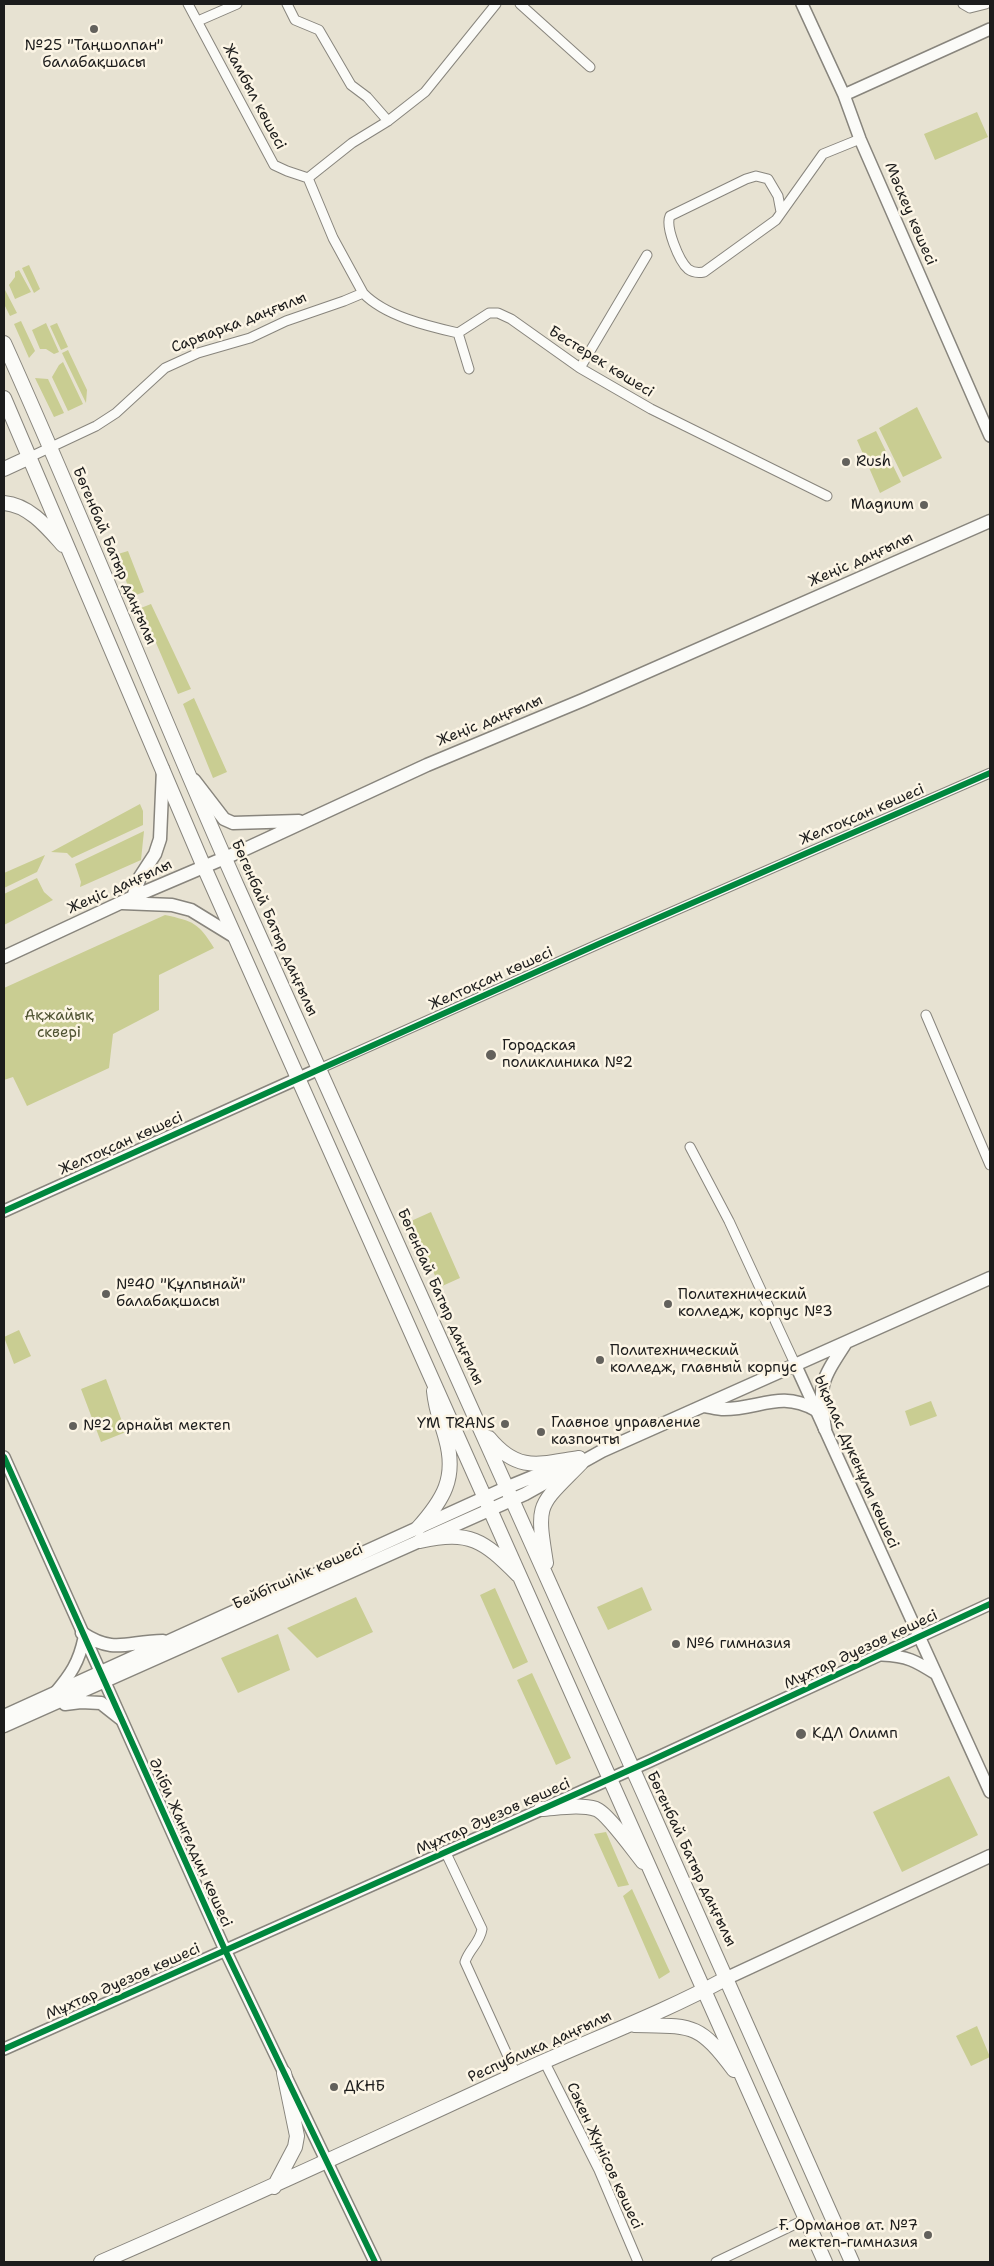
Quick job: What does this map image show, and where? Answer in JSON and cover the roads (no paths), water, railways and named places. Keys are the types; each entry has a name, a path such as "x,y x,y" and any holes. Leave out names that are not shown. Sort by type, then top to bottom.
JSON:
{"main road":[{"name":"Бөгенбай Батыр даңғылы","path":"4,343 224,858 481,1428 852,2262"},
{"path":"4,398 204,867 489,1503 825,2262"},
{"name":"Сарыарқа даңғылы","path":"4,469 30,457"},
{"path":"4,503 18,506 33,515 71,554"},
{"name":"Жеңіс даңғылы","path":"4,957 427,765 583,700 990,521"},
{"path":"133,897 140,877 155,854 160,839 163,770"},
{"path":"187,772 224,819 233,823 304,821"},
{"path":"122,903 172,905 191,910 235,936"},
{"name":"Бейбітшілік көшесі","path":"4,1716 55,1693 102,1678 602,1451 990,1278"},
{"path":"825,1429 821,1400 822,1386 828,1371 844,1344"},
{"path":"419,1535 436,1508 449,1481 451,1461 446,1438 436,1410 433,1380"},
{"path":"705,1406 724,1409 786,1400 802,1402 816,1410"},
{"path":"481,1428 497,1448 514,1461 530,1465 580,1461"},
{"path":"548,1579 540,1515 544,1500 580,1461"},
{"path":"419,1535 446,1535 474,1540 496,1553 524,1582"},
{"name":"Бейбітшілік көшесі","path":"4,1726 38,1711 170,1641 419,1535"},
{"path":"83,1635 96,1643 108,1646 170,1641"},
{"path":"38,1711 68,1703 101,1703 120,1718"},
{"path":"541,1809 597,1809 610,1820 623,1839 653,1873"},
{"name":"Республика даңғылы","path":"102,2262 328,2162 514,2069 544,2062 631,2025 703,1985 727,1978 990,1856"},
{"path":"631,2025 688,2027 703,2035 714,2043 749,2091"},
{"path":"274,2187 295,2147 297,2136 284,2073"}],"street":[{"name":"Жамбыл көшесі","path":"188,4 274,165 286,172 308,178"},
{"path":"198,21 236,4"},
{"path":"287,4 295,20 319,30 351,85 367,97 388,121"},
{"path":"469,369 458,332 408,318 378,305 363,293 333,238 308,178 425,92 436,81 496,4"},
{"path":"520,4 590,67"},
{"name":"Мәскеу көшесі","path":"802,4 844,95 860,138 990,436"},
{"path":"963,4 970,8 986,4"},
{"path":"844,95 990,29"},
{"path":"781,212 778,196 768,179 756,176 670,216 668,222 669,230 684,265 697,273 704,272 776,220 823,154 860,138"},
{"path":"580,368 647,255"},
{"name":"Сарыарқа даңғылы","path":"30,457 96,426 116,413 165,368 198,353 250,338 286,321 363,293"},
{"name":"Бестерек көшесі","path":"458,332 489,313 498,313 511,319 580,368 651,409 827,496"},
{"name":"Желтоқсан көшесі","path":"4,1211 620,934 990,773"},
{"path":"926,1015 990,1165"},
{"name":"Ықылас Дүкенұлы көшесі","path":"690,1147 729,1221 990,1792"},
{"name":"Әліби Жангелдин көшесі","path":"4,1457 225,1950 375,2262"},
{"name":"Мұхтар Әуезов көшесі","path":"4,2049 632,1769 990,1604"},
{"path":"55,1693 74,1671 80,1657 83,1635"},
{"path":"878,1655 900,1656 914,1660 937,1675"},
{"path":"445,1852 482,1929 480,1938 467,1953 465,1962 514,2069"},
{"name":"Сәкен Жүнісов көшесі","path":"544,2062 598,2170 638,2262"},
{"path":"716,2262 806,2219"}],"place":[{"name":"№25 \"Таңшолпан\" балабақшасы","path":"94,29"},
{"name":"Rush","path":"846,462"},
{"name":"Magnum","path":"924,505"},
{"name":"Городская поликлиника №2","path":"491,1055"},
{"name":"№40 \"Құлпынай\" балабақшасы","path":"106,1294"},
{"name":"Политехнический колледж, корпус №3","path":"668,1304"},
{"name":"Политехнический колледж, главный корпус","path":"600,1360"},
{"name":"YM TRANS","path":"505,1424"},
{"name":"№2 арнайы мектеп","path":"73,1426"},
{"name":"Главное управление казпочты","path":"541,1432"},
{"name":"№6 гимназия","path":"676,1644"},
{"name":"КДЛ Олимп","path":"801,1734"},
{"name":"ДКНБ","path":"334,2087"},
{"name":"Ғ. Орманов ат. №7 мектеп-гимназия","path":"928,2235"}],"park label":[{"name":"Ақжайық сквері","path":"59,1024"}]}
